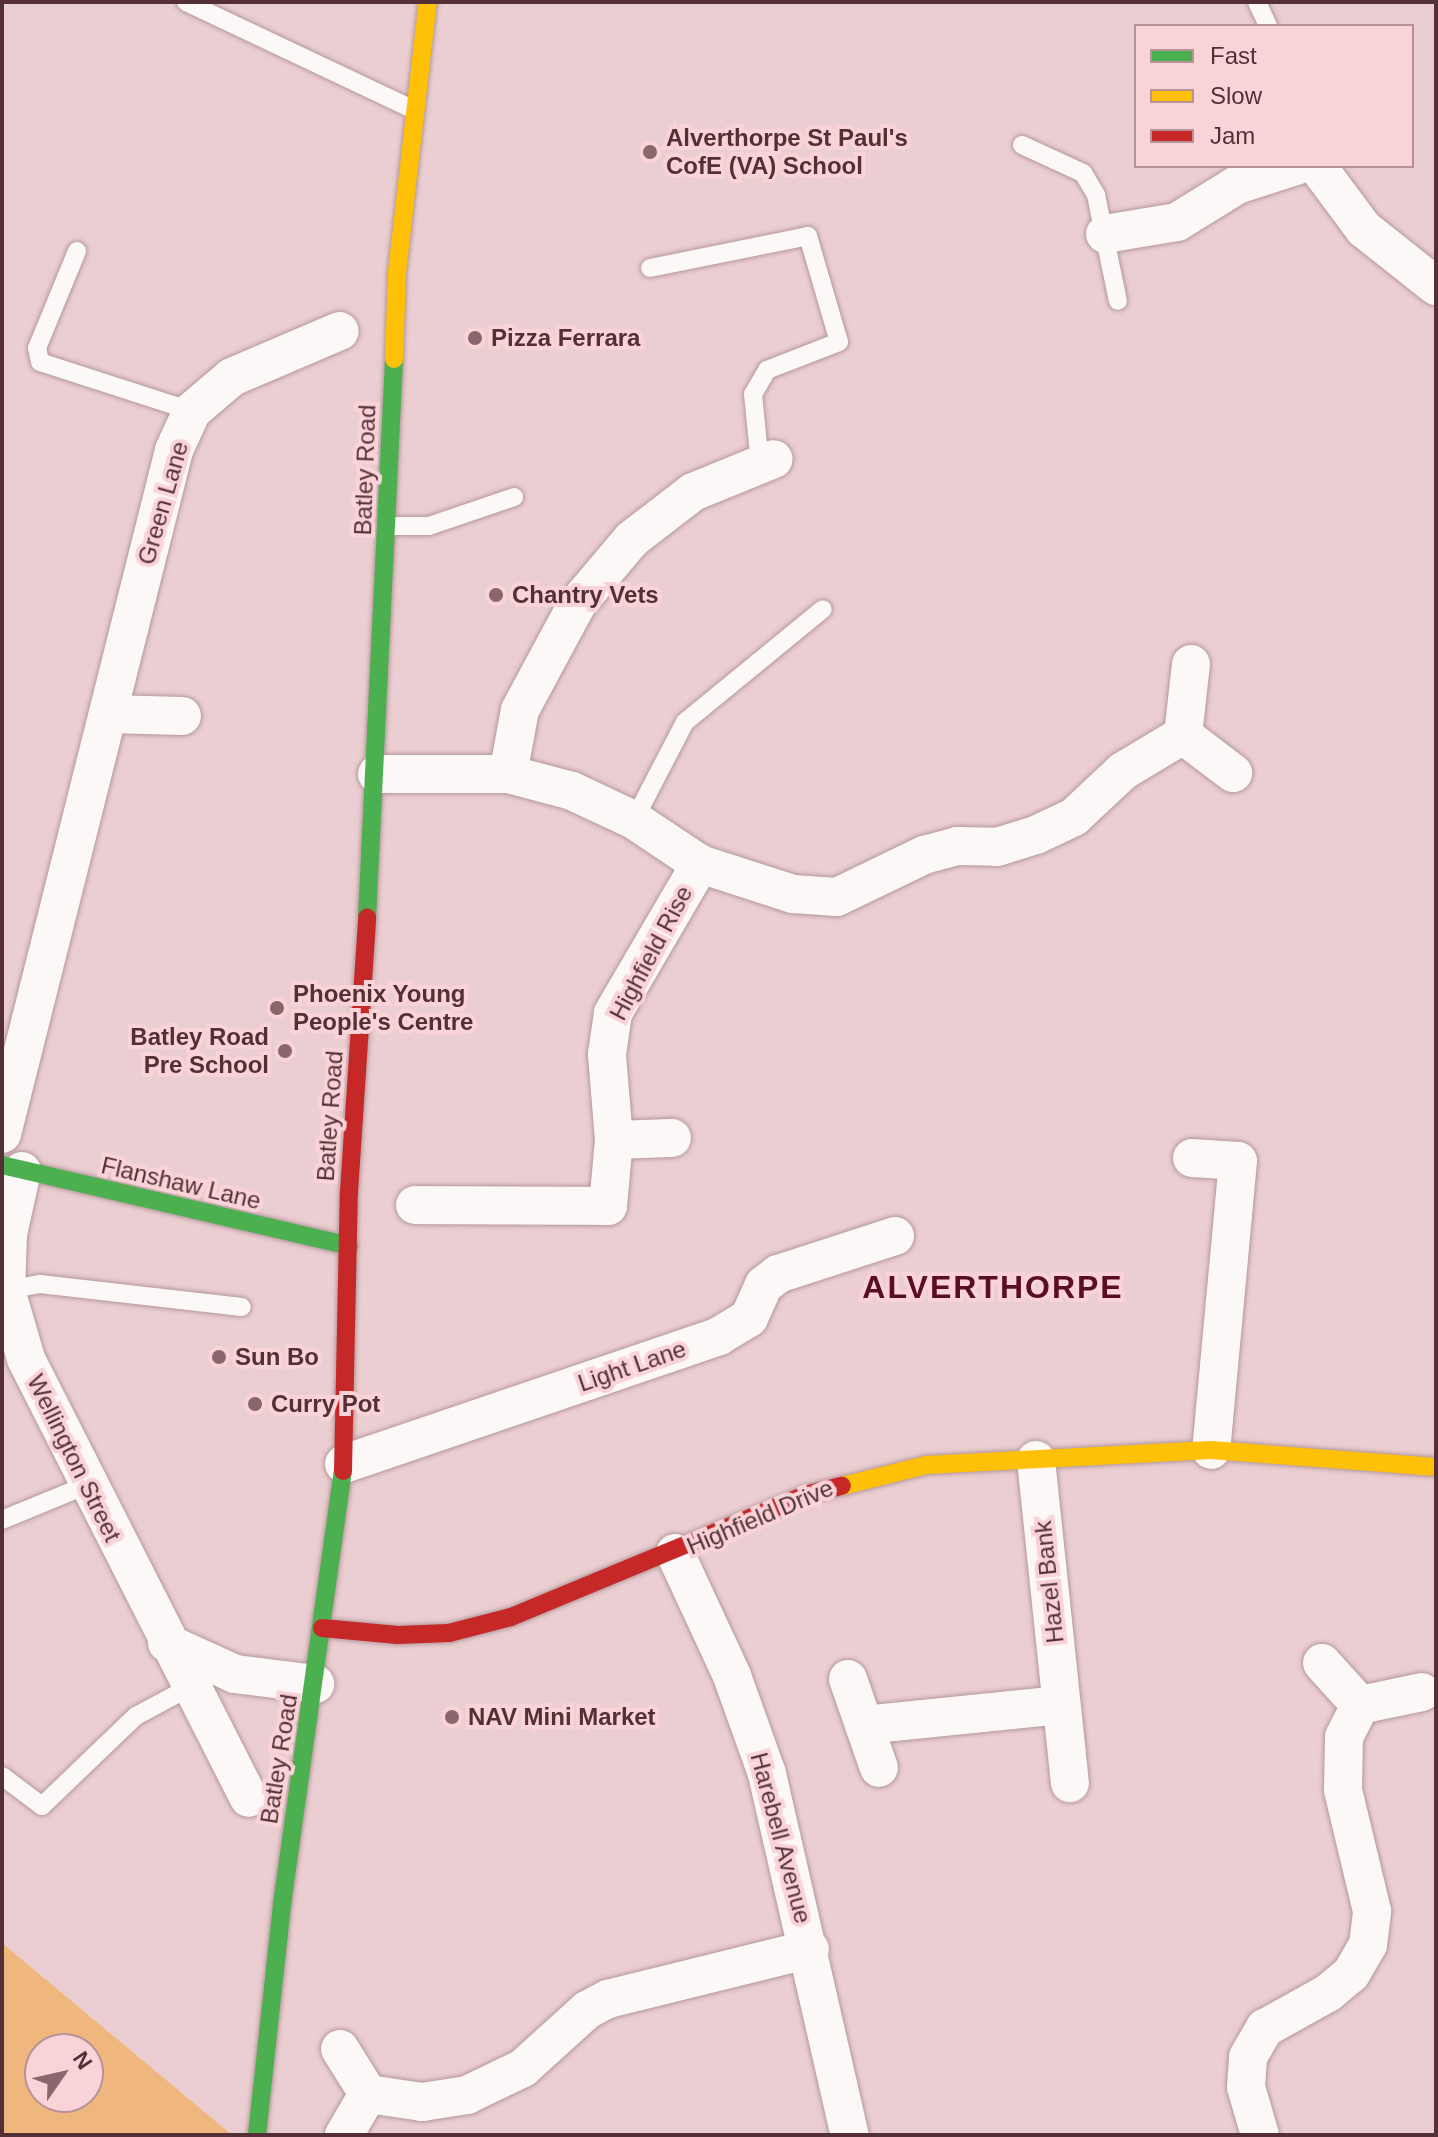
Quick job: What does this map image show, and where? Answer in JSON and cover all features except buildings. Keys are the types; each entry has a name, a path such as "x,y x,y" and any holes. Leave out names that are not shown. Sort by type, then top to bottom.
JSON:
{"street":[{"name":"Batley Road","path":"257,2135 282,1904 344,1464 349,1246 377,774 397,272 428,2"},
{"path":"1105,234 1177,222 1237,185 1290,168"},
{"path":"1318,168 1364,229 1436,286"},
{"name":"Green Lane","path":"2,1134 174,450 192,411 232,377 340,331"},
{"path":"508,774 520,710 577,604 632,539 693,492 767,462"},
{"path":"1191,664 1183,735 1233,773"},
{"path":"108,714 182,716"},
{"name":"Highfield Rise","path":"377,774 508,774 572,791 634,820 700,864 793,894 837,897 924,855 958,846 997,847 1036,835 1074,817 1123,771 1183,735"},
{"name":"Highfield Rise","path":"415,1205 608,1206 614,1140 607,1096 613,1013 700,864"},
{"path":"614,1140 672,1138"},
{"path":"1192,1158 1238,1161 1211,1450"},
{"name":"Flanshaw Lane","path":"12,1168 349,1246"},
{"name":"Wellington Street","path":"12,1168 6,1290 26,1359 167,1643 249,1798"},
{"name":"Light Lane","path":"344,1464 719,1336 749,1318 764,1285 778,1274 895,1236"},
{"name":"Highfield Drive","path":"322,1628 398,1635 449,1633 511,1617 675,1553 805,1495 856,1478 926,1465 1211,1450 1436,1467"},
{"name":"Hazel Bank","path":"1036,1460 1070,1783"},
{"name":"Harebell Avenue","path":"675,1553 732,1676 767,1774 810,1949 850,2135"},
{"path":"167,1643 235,1674 315,1684"},
{"path":"1322,1663 1360,1705"},
{"path":"848,1679 879,1768"},
{"path":"1360,1705 1422,1692"},
{"path":"864,1725 1061,1705"},
{"path":"1260,2135 1246,2087 1248,2057 1265,2028 1328,1993 1351,1974 1368,1945 1372,1911 1343,1790 1344,1737 1360,1705"},
{"path":"340,2049 368,2094 422,2102 467,2095 523,2068 587,2010 608,1999 810,1949"},
{"path":"344,2135 368,2094"}],"lane":[{"path":"186,2 414,110"},
{"path":"1257,2 1267,24"},
{"path":"1022,145 1083,173 1096,195 1118,301"},
{"path":"650,268 808,236 839,342 767,370 753,394 767,462"},
{"path":"77,251 37,348 40,362 192,411"},
{"path":"387,526 429,526 514,497"},
{"path":"634,820 685,722 823,609"},
{"path":"6,1290 40,1284 242,1307"},
{"path":"2,1520 87,1485"},
{"path":"2,1776 42,1806 136,1716 190,1687"}],"shaded area":[{"path":"2,1943 232,2135 2,2135"}],"traffic: fast":[{"path":"367,918 394,359"},
{"path":"2,1165 349,1246"},
{"path":"257,2135 282,1904 343,1471"}],"traffic: slow":[{"path":"394,359 397,272 428,2"},
{"path":"842,1486 926,1465 1211,1450 1436,1467"}],"traffic: jam":[{"path":"343,1471 349,1192 367,918"},
{"path":"322,1628 398,1635 449,1633 511,1617 805,1495 842,1486"}],"place":[{"name":"Alverthorpe St Paul's CofE (VA) School","path":"650,152"},
{"name":"Pizza Ferrara","path":"475,338"},
{"name":"Chantry Vets","path":"496,595"},
{"name":"Phoenix Young People's Centre","path":"277,1008"},
{"name":"Batley Road Pre School","path":"285,1051"},
{"name":"Sun Bo","path":"219,1357"},
{"name":"Curry Pot","path":"255,1404"},
{"name":"NAV Mini Market","path":"452,1717"}],"district":[{"name":"ALVERTHORPE","path":"993,1287"}]}
